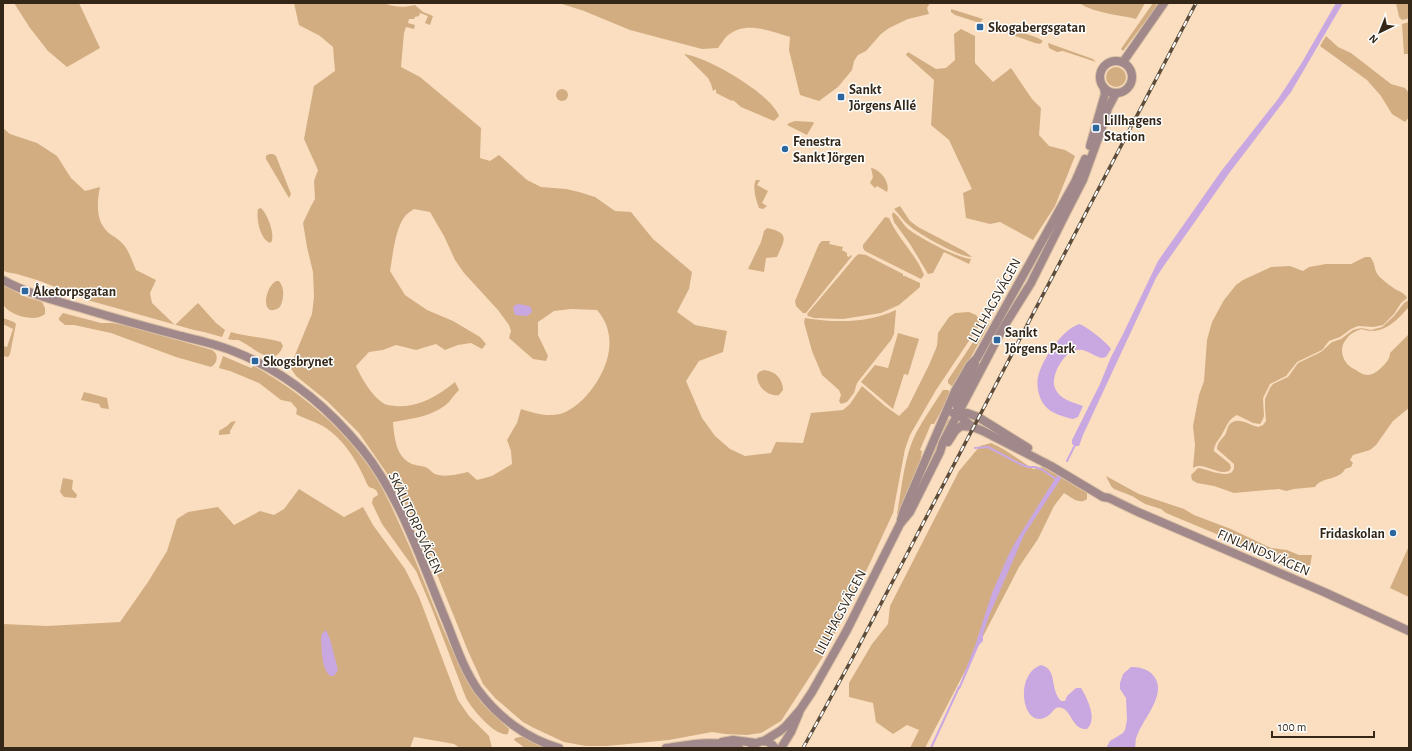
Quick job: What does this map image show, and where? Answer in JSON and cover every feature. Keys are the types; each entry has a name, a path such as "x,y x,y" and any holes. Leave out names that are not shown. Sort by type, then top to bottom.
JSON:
{"street":[{"path":"1123,62 1164,3"},
{"name":"LILLHAGSVÄGEN","path":"781,748 794,726 800,710 847,630 900,524 904,510 944,414 958,385 970,365 977,358 1075,182 1090,146 1104,99 1105,92 1100,77 1104,66 1112,61 1123,62 1130,68 1132,80 1130,85 1126,90 1116,93 1108,108 1083,180 1074,198 1031,283 1003,328 942,442 940,452 910,512 900,524"},
{"path":"1104,88 1110,92 1116,93"},
{"name":"SKÄLLTORPSVÄGEN","path":"3,280 25,291 70,305 211,343 234,351 260,363 287,379 312,397 352,436 382,478 404,519 461,658 477,689 493,707 525,733 559,748"},
{"path":"958,413 956,408 957,402 974,369 977,358"},
{"name":"FINLANDSVÄGEN","path":"966,398 968,406 978,417"},
{"name":"FINLANDSVÄGEN","path":"958,413 962,419 973,427 1018,448 1103,497 1109,498 1138,512 1324,592 1409,631"},
{"name":"FINLANDSVÄGEN","path":"944,414 967,413 978,417 1031,450 1081,478 1105,493 1109,498"},
{"path":"940,452 958,428 962,426 973,427"},
{"name":"LILLHAGSVÄGEN","path":"757,744 780,731 800,710"},
{"path":"720,743 734,740 757,744 771,743 775,748"},
{"path":"666,748 704,743 720,743 739,748"}],"shaded area":[{"path":"14,3 79,3 100,48 67,67 48,51 30,28"},
{"path":"294,3 383,3 403,7 415,5 423,12 433,16 430,25 425,23 428,16 420,13 419,16 415,17 414,19 409,19 408,23 415,25 414,29 406,27 404,33 401,67 420,77 481,128 480,158 490,161 499,155 527,180 541,187 566,189 579,192 595,197 615,211 631,212 653,239 692,272 689,289 677,312 695,325 727,331 723,352 699,361 686,381 702,418 715,436 730,449 745,456 771,453 776,442 803,443 811,413 843,410 850,404 862,386 899,416 908,407 937,346 938,333 949,317 955,313 969,312 976,315 979,319 979,326 936,390 910,435 905,449 893,513 824,655 781,721 761,733 747,735 712,732 669,740 607,746 586,746 564,742 523,722 495,698 483,684 419,530 386,472 359,433 327,401 296,376 290,367 312,314 314,297 313,272 303,223 315,199 314,181 318,170 304,139 314,86 335,71 333,47 320,36 299,25","holes":["414,209 430,212 444,236 455,260 464,273 498,310 509,325 511,331 509,338 533,359 546,361 548,356 538,335 538,322 554,311 571,309 597,310 604,320 608,331 609,342 605,364 601,375 587,395 575,406 560,414 545,415 521,409 517,423 507,440 511,451 512,464 492,476 477,480 468,472 443,476 434,473 423,466 412,464 405,460 402,456 395,439 393,422 407,420 437,411 449,402 459,390 455,382 442,392 420,403 395,406 384,404 379,400 364,381 356,366 369,352 383,350 396,345 416,350 436,344 445,350 458,345 471,343 482,349 486,344 480,337 453,321 427,310 405,295 390,271 395,242 402,220"]},
{"path":"559,3 930,3 927,8 929,14 908,19 889,28 881,34 866,51 858,55 854,61 852,70 838,87 819,101 800,95 789,50 790,37 758,28 742,29 734,31 727,36 718,48 702,49 630,30 584,11"},
{"path":"1079,3 1145,3 1136,19 1100,12"},
{"path":"1153,3 1156,3 1157,6 1123,51 1121,49"},
{"path":"1336,3 1343,3 1291,92 1230,172 1156,278 1079,446 1075,446 1072,444 1072,440 1158,261 1222,170 1278,99 1301,64"},
{"path":"1396,3 1409,3 1409,17 1407,19 1402,20 1399,17"},
{"path":"951,9 983,19 980,23 955,15 951,12"},
{"path":"989,21 1043,41 1040,44 1035,43 990,27 988,25"},
{"path":"1409,22 1409,54 1404,54 1402,24"},
{"path":"961,29 975,36 975,63 993,82 1011,68 1032,99 1041,108 1039,135 1049,146 1065,150 1075,156 1055,206 1033,240 1000,222 990,224 966,218 963,193 972,189 949,140 931,125 934,80 906,55 908,52 936,69 946,68 955,60 954,34"},
{"path":"1326,36 1338,47 1351,53 1391,84 1405,88 1409,93 1409,117 1405,122 1392,114 1381,96 1367,80 1320,46"},
{"path":"1048,43 1093,59 1096,62 1063,51 1057,52 1049,48"},
{"path":"684,54 708,62 738,78 764,97 774,107 779,116 774,121 741,107 733,100 732,101 716,93 716,89 713,91 708,78"},
{"path":"1116,67 1123,70 1126,77 1123,84 1116,87 1109,84 1106,77 1109,70"},
{"path":"562,89 566,91 568,95 566,99 562,101 558,99 556,95 558,91"},
{"path":"795,121 814,123 807,135 787,125"},
{"path":"3,128 10,134 37,143 57,156 71,178 85,191 100,187 98,209 102,225 127,249 136,270 156,280 150,293 152,303 174,325 91,301 40,281 3,270"},
{"path":"269,154 276,156 291,194 289,198 266,159 266,156"},
{"path":"871,168 878,171 884,177 888,188 887,192 877,186 875,188 870,183 873,177"},
{"path":"756,180 760,180 757,185 768,191 762,203 767,206 763,209 759,208 754,190"},
{"path":"900,206 910,221 918,227 964,251 972,257 951,250 916,231 906,223 894,209"},
{"path":"261,208 264,211 270,224 272,241 270,243 261,233 258,209"},
{"path":"893,212 912,232 928,242 957,255 971,259 969,264 944,252 933,273 928,274 910,244 894,222 892,215"},
{"path":"885,217 889,218 897,233 921,267 924,275 921,279 865,251 863,248 863,245"},
{"path":"767,228 779,232 784,238 777,257 766,258 764,272 748,269 761,242 764,231"},
{"path":"822,241 830,241 829,244 843,247 842,250 847,253 847,256 852,256 806,313 803,313 796,306 795,301 819,244"},
{"path":"859,254 866,255 903,274 903,276 920,283 920,287 899,305 881,313 843,319 814,318 808,316 807,314"},
{"path":"1365,257 1370,257 1379,276 1406,296 1407,298 1401,303 1394,314 1383,325 1374,327 1358,326 1340,337 1329,341 1322,350 1297,362 1286,376 1270,384 1263,398 1264,416 1260,424 1253,423 1237,415 1231,419 1215,444 1214,449 1214,451 1230,464 1231,468 1229,471 1220,472 1202,466 1193,468 1195,445 1193,426 1199,395 1204,381 1207,340 1212,322 1224,300 1236,285 1243,280 1271,267 1290,266 1303,271 1309,267 1326,264 1351,264"},
{"path":"276,281 279,281 282,287 282,301 280,307 270,310 267,307 266,302 268,290"},
{"path":"3,285 26,297 42,302 45,308 45,314 41,317 29,318 10,311 2,302"},
{"path":"1409,300 1409,307 1399,318 1388,326 1376,331 1361,329 1354,332 1345,341 1343,346 1342,351 1344,360 1347,364 1361,373 1370,375 1383,366 1388,360 1390,353 1409,334 1409,408 1393,421 1376,445 1370,450 1353,455 1350,460 1353,463 1351,467 1345,469 1343,473 1318,484 1315,487 1286,491 1279,489 1234,493 1214,486 1197,483 1192,480 1191,475 1198,468 1220,474 1230,473 1233,470 1234,464 1217,449 1218,443 1225,435 1229,425 1233,422 1240,421 1258,427 1263,425 1266,421 1265,399 1270,388 1273,384 1288,377 1298,363 1321,352 1332,342 1341,339 1353,330 1361,328 1371,330 1382,327 1394,316 1404,303"},
{"path":"198,303 216,323 225,330 222,337 175,325"},
{"path":"519,304 529,306 532,309 531,313 527,316 515,315 513,308 515,305"},
{"path":"896,310 894,334 891,340 857,383 854,393 847,402 841,404 839,401 841,395 839,390 822,375 812,351 804,322 805,318 828,321 852,321 875,317"},
{"path":"63,313 101,323 124,325 212,350 216,354 217,358 211,367 176,357 111,333 74,325 65,325 59,320"},
{"path":"3,318 16,324 10,354 8,357 3,356 3,346 7,347 13,329 3,324"},
{"path":"987,322 989,324 955,386 953,387 948,383 948,380 983,327 987,325"},
{"path":"1079,324 1096,335 1111,349 1106,357 1102,358 1083,350 1076,350 1067,355 1059,365 1054,377 1057,392 1066,400 1083,406 1078,417 1073,419 1055,413 1045,406 1040,396 1037,381 1040,370 1048,354 1066,332"},
{"path":"231,332 275,340 281,342 283,346 279,353 274,356 268,356 238,340 228,339"},
{"path":"898,333 919,339 908,375 904,374 893,409 861,382 875,365 888,368"},
{"path":"223,356 251,368 254,366 286,386 316,409 356,449 373,472 396,516 449,643 466,678 481,702 509,729 508,734 503,734 497,731 484,721 473,709 466,698 416,571 382,524 372,503 373,498 378,495 377,492 369,487 347,448 326,428 296,414 297,409 291,402 281,400 259,383 219,368"},
{"path":"764,370 772,372 778,376 782,382 783,390 779,395 767,393 761,387 757,379 757,375 759,372"},
{"path":"943,390 948,390 951,393 934,424 931,424 920,450 922,451 920,462 898,515 904,472 912,442 922,422"},
{"path":"84,392 107,398 109,409 101,408 99,404 81,400"},
{"path":"952,416 954,416 919,485 944,424"},
{"path":"236,421 230,431 230,434 219,435 219,431 231,422"},
{"path":"991,443 1007,451 1033,469 1043,467 1087,493 1087,499 1084,501 1079,501 1064,493 1054,506 1038,539 1019,567 925,748 910,748 919,730 907,725 893,734 876,722 873,703 849,697 849,683 872,644 888,624 890,606 959,471 980,446"},
{"path":"1058,474 1062,477 1024,535 989,616 983,634 983,641 979,645 960,689 958,689 975,646 992,593 1008,556"},
{"path":"1106,476 1139,494 1184,509 1194,515 1231,529 1271,548 1287,550 1299,555 1312,555 1310,566 1285,561 1261,553 1166,513 1161,509 1145,504 1132,496 1114,489"},
{"path":"63,478 73,480 72,489 77,495 76,498 64,497 60,492"},
{"path":"299,489 344,517 363,507 373,525 405,569 419,597 458,700 469,716 489,736 492,748 460,748 454,744 414,737 410,748 3,748 3,624 47,626 120,622 148,582 167,551 177,519 188,512 218,507 234,525 260,511 274,515 284,509"},
{"path":"1409,546 1409,597 1390,588"},
{"path":"326,630 330,639 338,670 334,676 330,676 327,672 322,658 321,637"},
{"path":"1041,665 1050,670 1057,696 1061,701 1065,701 1067,696 1076,688 1081,688 1092,714 1092,720 1087,729 1081,729 1077,726 1068,713 1061,708 1056,708 1044,718 1036,719 1030,715 1026,708 1024,688 1027,678 1032,670"},
{"path":"1131,667 1141,668 1151,673 1156,680 1158,688 1157,696 1136,737 1135,748 1106,748 1110,741 1123,733 1125,730 1127,720 1126,698 1120,689 1120,683 1123,674"},
{"path":"523,737 544,748 525,748 514,740 515,738"}],"waterway":[{"path":"1067,461 1075,445"},
{"path":"975,448 988,447 1020,464 1043,470 1057,480"},
{"path":"931,748 959,687"}],"railway":[{"path":"803,748 853,657 1196,3"}],"place":[{"name":"Skogabergsgatan","path":"980,27"},
{"name":"Sankt Jörgens Allé","path":"841,97"},
{"name":"Lillhagens Station","path":"1096,128"},
{"name":"Fenestra Sankt Jörgen","path":"785,149"},
{"name":"Åketorpsgatan","path":"25,291"},
{"name":"Sankt Jörgens Park","path":"997,340"},
{"name":"Skogsbrynet","path":"255,361"},
{"name":"Fridaskolan","path":"1393,533"}]}
